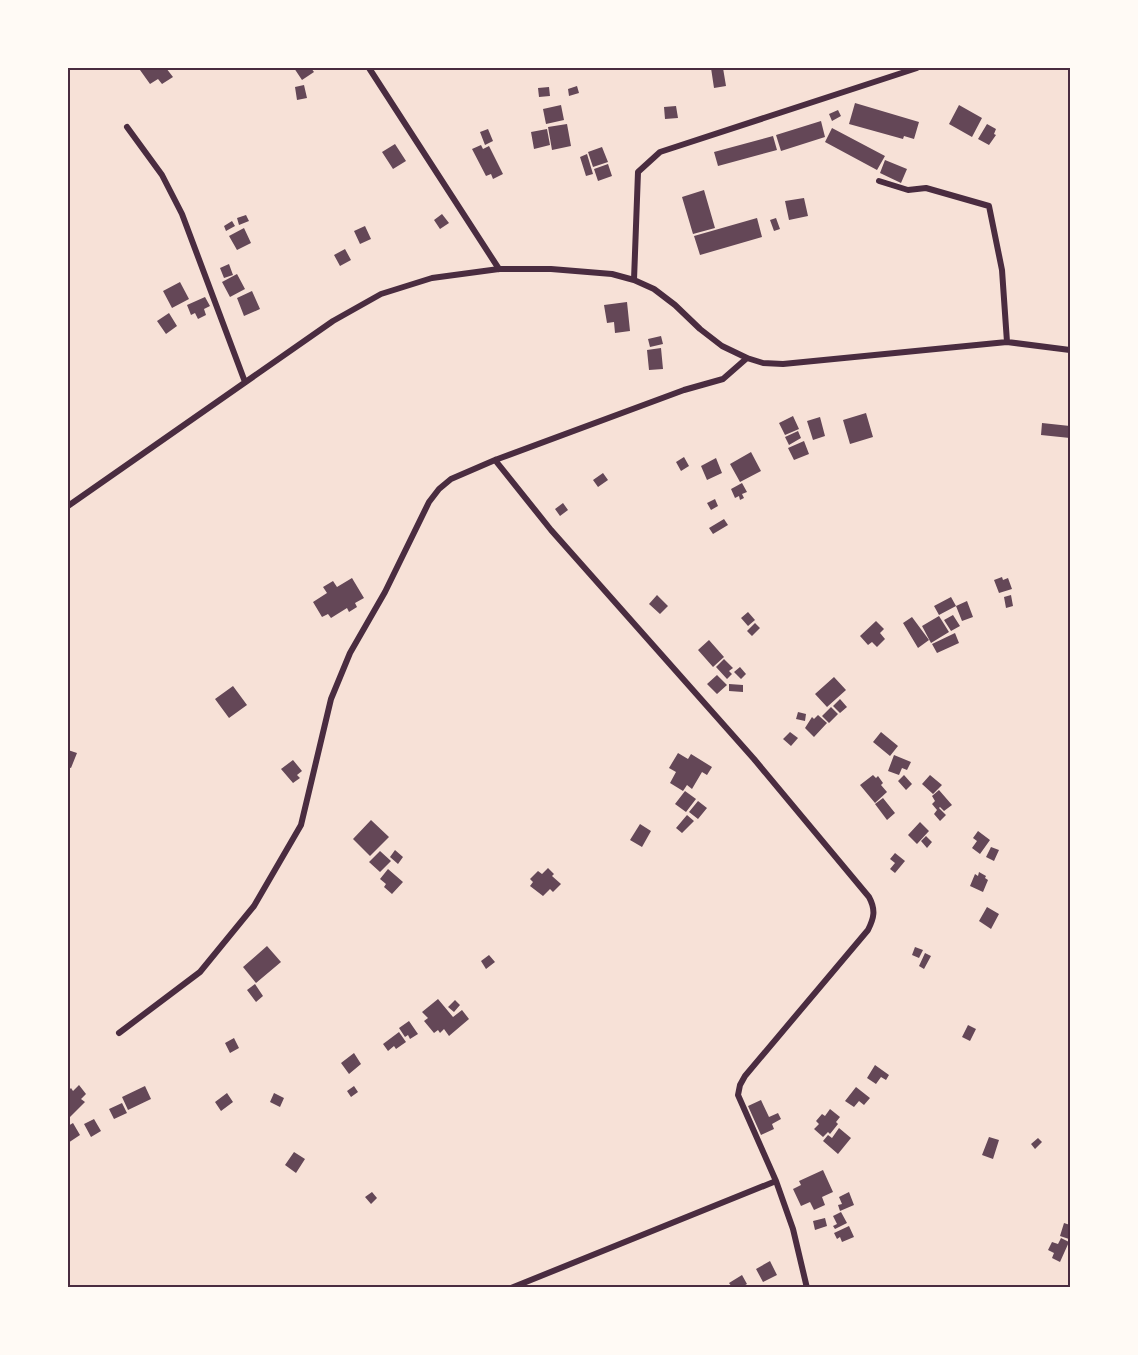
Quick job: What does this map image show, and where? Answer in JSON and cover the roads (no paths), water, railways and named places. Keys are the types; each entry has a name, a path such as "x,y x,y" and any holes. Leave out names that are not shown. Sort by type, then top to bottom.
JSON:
{"street":[{"path":"369,68 499,270"},
{"path":"634,280 638,172 660,152 917,68"},
{"path":"126,127 162,175 182,214 245,382"},
{"path":"879,181 908,190 926,188 989,206 1002,270 1007,342"},
{"path":"68,506 333,321 381,294 432,278 499,270 588,271 612,274 634,280 654,290 675,304 700,329 722,346 763,363 783,364 1007,342 1071,350"},
{"path":"119,1033 200,972 254,906 301,825 331,699 346,662 385,592 429,502 439,489 451,479 495,460 684,390 723,379 747,358"},
{"path":"495,460 558,538 754,759 869,897 874,906 874,918 868,930 746,1076 740,1085 738,1095 740,1104 776,1181 793,1229 807,1287"},
{"path":"511,1287 776,1181"}]}
